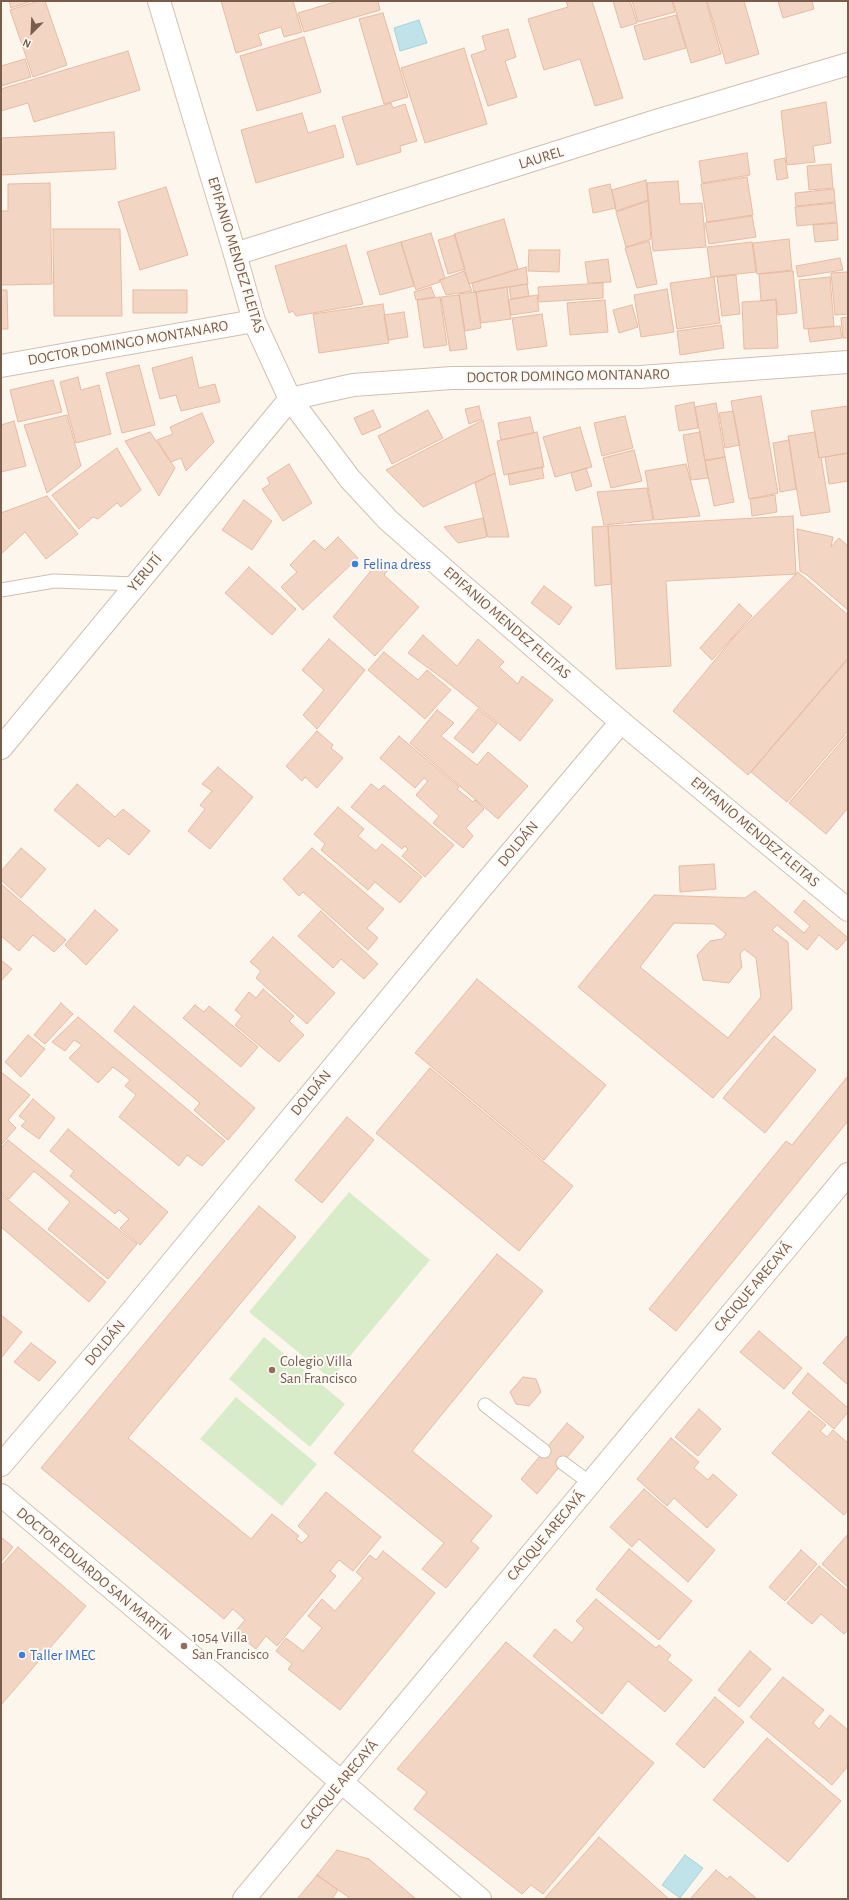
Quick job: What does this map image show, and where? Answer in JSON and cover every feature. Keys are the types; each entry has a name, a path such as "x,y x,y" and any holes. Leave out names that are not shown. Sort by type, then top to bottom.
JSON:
{"street":[{"name":"EPIFANIO MENDEZ FLEITAS","path":"159,1 236,254 254,321 290,399 350,479 388,520 621,722 848,910"},
{"name":"LAUREL","path":"236,254 656,121 848,64"},
{"name":"DOCTOR DOMINGO MONTANARO","path":"1,366 254,321"},
{"name":"DOCTOR DOMINGO MONTANARO","path":"290,399 353,385 452,378 640,377 848,362"},
{"name":"YERUTÍ","path":"1,748 290,399"},
{"name":"DOLDÁN","path":"1,1465 127,1317 477,893 621,722"},
{"name":"CACIQUE ARECAYÁ","path":"244,1899 848,1174"},
{"name":"DOCTOR EDUARDO SAN MARTÍN","path":"1,1495 480,1899"}],"lane":[{"path":"1,590 54,581 136,584"},
{"path":"485,1406 544,1451"},
{"path":"563,1463 590,1483"}],"green space":[{"path":"349,1192 430,1260 331,1379 249,1312"},
{"path":"264,1337 345,1404 310,1447 229,1379"},
{"path":"236,1397 317,1464 282,1506 200,1439"}],"water":[{"path":"419,20 427,43 400,51 394,28"},
{"path":"685,1855 703,1868 680,1898 662,1885"}],"building":[{"path":"9,1 32,1 11,8"},
{"path":"38,1 45,1 67,65 33,77 10,10"},
{"path":"221,1 293,1 302,32 284,37 281,27 258,34 262,45 236,53"},
{"path":"338,1 378,1 380,10 304,32 298,13"},
{"path":"566,1 592,1 623,98 595,106 580,59 544,70 528,19 568,7"},
{"path":"613,1 630,1 637,23 621,28"},
{"path":"632,1 672,1 675,12 638,22"},
{"path":"673,1 706,1 721,54 691,63"},
{"path":"707,1 744,1 759,54 726,64"},
{"path":"778,1 812,1 814,9 783,18"},
{"path":"383,13 408,97 384,104 359,19"},
{"path":"676,15 686,48 644,60 634,26"},
{"path":"508,29 516,57 505,61 517,97 488,106 471,55 486,50 482,36"},
{"path":"304,37 321,92 257,111 240,56"},
{"path":"464,48 487,124 425,143 401,68"},
{"path":"128,51 140,90 34,122 28,103 1,111 1,89"},
{"path":"25,59 31,77 1,86 1,66"},
{"path":"826,102 831,143 813,146 815,162 787,165 781,111"},
{"path":"391,103 393,108 405,104 417,141 400,146 401,152 357,165 342,117"},
{"path":"302,113 308,133 335,125 344,157 256,183 241,130"},
{"path":"114,132 116,169 1,175 1,138"},
{"path":"747,153 750,175 702,183 699,161"},
{"path":"785,158 788,178 777,180 774,160"},
{"path":"831,164 833,188 809,190 807,166"},
{"path":"747,177 753,215 707,222 701,184"},
{"path":"646,180 648,200 616,211 612,190"},
{"path":"678,181 680,204 702,203 706,247 653,251 647,183"},
{"path":"50,183 52,284 1,285 1,211 8,211 8,184"},
{"path":"610,184 616,208 593,213 589,189"},
{"path":"166,187 188,255 140,270 118,202"},
{"path":"834,189 835,202 796,206 795,193"},
{"path":"648,201 651,239 626,247 616,212"},
{"path":"835,203 837,222 797,226 795,207"},
{"path":"752,216 756,237 709,244 705,223"},
{"path":"504,219 518,269 469,284 454,234"},
{"path":"837,223 838,240 815,242 813,225"},
{"path":"53,229 120,229 122,316 54,316"},
{"path":"431,233 445,278 439,280 440,282 416,290 401,242"},
{"path":"455,235 465,269 448,274 438,240"},
{"path":"789,239 792,270 757,274 753,243"},
{"path":"649,241 657,284 637,288 625,248"},
{"path":"401,242 414,286 380,295 367,252"},
{"path":"752,242 756,272 711,277 707,247"},
{"path":"346,245 363,304 296,316 293,311 289,313 275,266"},
{"path":"529,250 560,250 559,272 528,271"},
{"path":"840,258 843,270 798,277 796,266"},
{"path":"608,259 611,282 588,283 585,262"},
{"path":"526,267 528,284 474,292 472,283"},
{"path":"464,271 472,291 446,295 440,280"},
{"path":"793,271 797,313 778,315 776,299 761,301 759,274"},
{"path":"848,272 848,314 835,315 831,273"},
{"path":"736,275 740,314 722,316 717,277"},
{"path":"714,277 720,323 677,329 670,283"},
{"path":"830,277 834,326 804,329 799,280"},
{"path":"603,283 603,298 539,302 538,287"},
{"path":"527,284 529,296 511,299 509,287"},
{"path":"431,287 435,297 416,300 414,292"},
{"path":"507,287 511,319 481,323 476,292"},
{"path":"667,289 674,332 641,337 634,295"},
{"path":"1,290 7,290 8,329 1,329"},
{"path":"133,290 187,290 187,313 133,313"},
{"path":"476,292 481,328 465,331 459,294"},
{"path":"459,295 467,349 450,351 441,297"},
{"path":"537,295 539,311 511,315 508,300"},
{"path":"440,297 447,345 424,348 417,300"},
{"path":"605,300 608,332 570,335 567,303"},
{"path":"776,300 778,348 744,349 742,302"},
{"path":"383,304 389,343 319,353 313,314"},
{"path":"632,305 638,327 619,333 613,310"},
{"path":"404,312 408,337 388,340 384,315"},
{"path":"542,314 547,346 517,350 512,318"},
{"path":"848,317 848,338 843,338 841,318"},
{"path":"721,325 724,348 680,355 677,331"},
{"path":"840,326 842,338 810,342 808,329"},
{"path":"192,357 199,388 215,384 220,402 181,411 176,395 160,399 152,368"},
{"path":"139,365 155,425 122,433 106,373"},
{"path":"78,377 81,390 99,385 111,434 76,443 60,382"},
{"path":"53,380 62,412 18,422 10,390"},
{"path":"761,396 778,493 749,499 731,401"},
{"path":"694,402 698,428 679,431 675,406"},
{"path":"716,403 725,457 705,461 695,407"},
{"path":"479,406 482,419 469,424 465,409"},
{"path":"848,406 848,453 819,458 811,411"},
{"path":"373,410 381,427 362,435 354,418"},
{"path":"428,410 443,438 392,464 378,436"},
{"path":"733,411 740,445 725,448 719,413"},
{"path":"202,413 214,442 186,471 181,458 171,462 157,440 173,434 170,427"},
{"path":"67,415 81,466 47,493 24,425"},
{"path":"625,416 633,448 602,456 594,423"},
{"path":"530,417 534,433 501,440 498,423"},
{"path":"483,420 495,473 423,507 386,470"},
{"path":"14,421 26,466 1,472 1,425"},
{"path":"580,427 592,467 555,477 543,437"},
{"path":"150,432 175,468 159,496 125,441"},
{"path":"537,432 544,467 504,475 497,441"},
{"path":"700,432 708,478 691,480 683,435"},
{"path":"815,432 819,458 821,457 830,512 801,516 788,436"},
{"path":"789,440 796,489 780,492 773,443"},
{"path":"117,448 141,490 121,507 117,503 98,519 93,517 79,529 52,495"},
{"path":"634,450 642,481 611,488 603,458"},
{"path":"848,453 848,481 829,484 825,457"},
{"path":"725,457 734,502 714,506 705,460"},
{"path":"289,464 312,503 283,521 262,489 270,484 267,478"},
{"path":"686,464 700,516 654,520 645,471"},
{"path":"542,467 544,478 510,485 508,474"},
{"path":"586,468 592,486 576,491 571,473"},
{"path":"495,473 509,537 488,537 475,483"},
{"path":"647,488 653,520 604,525 597,492"},
{"path":"775,495 777,512 752,516 750,499"},
{"path":"47,496 78,534 46,559 25,532 1,554 1,513"},
{"path":"244,500 272,521 252,550 222,530"},
{"path":"793,516 796,574 666,581 671,666 616,669 608,526"},
{"path":"483,518 487,537 458,543 444,527"},
{"path":"608,526 612,584 595,586 592,527"},
{"path":"797,529 833,537 831,547 839,538 848,546 848,610 807,575 800,571"},
{"path":"338,537 358,558 303,610 281,587 297,572 290,565 314,540 325,550"},
{"path":"379,561 388,570 384,575 419,607 375,656 333,617"},
{"path":"249,567 296,609 272,635 225,593"},
{"path":"798,572 848,615 848,658 748,775 673,711 733,638"},
{"path":"544,586 572,607 559,625 531,603"},
{"path":"739,604 752,616 712,660 700,648"},
{"path":"423,635 457,666 478,639 504,662 499,667 518,684 522,676 553,700 520,741 446,681 408,653"},
{"path":"329,639 365,670 317,729 303,715 324,690 302,670"},
{"path":"384,652 418,680 427,670 451,690 425,719 368,670"},
{"path":"848,659 848,731 787,802 751,772"},
{"path":"478,709 497,724 473,753 454,738"},
{"path":"437,710 454,723 441,736 477,765 488,752 528,786 498,819 410,743"},
{"path":"317,731 333,745 331,748 343,758 317,788 305,777 302,781 286,766"},
{"path":"848,734 848,808 826,834 789,803"},
{"path":"399,736 459,787 457,789 473,802 475,800 484,809 466,828 473,836 463,848 433,823 439,816 416,795 428,781 424,778 415,788 380,758"},
{"path":"218,767 253,797 210,849 188,831 205,809 200,805 212,791 202,784"},
{"path":"77,784 115,817 123,809 150,831 129,855 108,838 99,847 54,810"},
{"path":"371,784 379,790 384,785 454,845 425,877 402,856 408,849 405,846 402,849 351,807"},
{"path":"338,807 364,829 358,836 376,851 382,844 422,877 400,903 375,882 368,890 321,850 325,844 314,834"},
{"path":"21,848 46,869 21,898 1,880 1,871"},
{"path":"312,848 384,909 367,928 378,938 368,950 303,892 299,896 283,879"},
{"path":"714,864 716,889 680,892 679,866"},
{"path":"1,884 66,940 54,952 33,935 19,951 1,936"},
{"path":"755,891 804,933 810,926 794,912 804,900 848,938 837,950 819,935 807,950 777,925 772,930 788,942 792,1009 713,1098 578,987 654,895 745,898","holes":["674,923 714,924 726,934 722,939 710,941 697,955 703,980 729,983 742,967 740,954 744,949 756,958 761,997 728,1038 640,967"]},
{"path":"95,910 118,930 86,965 65,945"},
{"path":"321,911 378,964 364,979 341,959 333,968 298,936"},
{"path":"273,937 335,993 307,1024 256,978 261,971 250,962"},
{"path":"1,960 12,969 1,981"},
{"path":"477,979 606,1085 544,1160 415,1053"},
{"path":"263,989 294,1016 289,1021 304,1035 279,1062 235,1025 242,1016 235,1010 249,992 256,998"},
{"path":"61,1003 73,1014 45,1044 34,1035"},
{"path":"195,1005 204,1012 209,1006 258,1047 241,1067 183,1018"},
{"path":"134,1006 255,1108 228,1140 194,1110 200,1103 114,1031"},
{"path":"78,1017 225,1141 202,1166 187,1155 179,1166 119,1117 136,1095 125,1086 130,1080 113,1067 98,1083 69,1058 82,1045 74,1040 65,1051 52,1042"},
{"path":"28,1035 45,1049 21,1077 5,1062"},
{"path":"774,1036 816,1070 765,1133 723,1098"},
{"path":"430,1068 573,1186 519,1251 376,1133"},
{"path":"1,1072 30,1095 8,1120 16,1128 1,1145"},
{"path":"848,1076 848,1121 676,1331 649,1309 786,1141 792,1145"},
{"path":"33,1099 55,1118 39,1139 21,1126 26,1121 19,1116"},
{"path":"347,1117 374,1140 322,1203 295,1180"},
{"path":"68,1129 168,1212 140,1245 120,1228 129,1219 119,1210 115,1214 70,1176 74,1171 50,1151"},
{"path":"8,1140 137,1244 108,1279 48,1229 70,1202 34,1171 9,1199 1,1192 1,1148"},
{"path":"1,1194 106,1282 89,1302 1,1227"},
{"path":"259,1206 296,1237 128,1438 251,1539 272,1514 299,1536 296,1539 302,1543 309,1536 298,1526 326,1492 381,1537 353,1571 339,1560 330,1571 336,1576 277,1646 266,1636 256,1649 235,1632 245,1620 233,1609 224,1619 41,1468"},
{"path":"497,1254 543,1291 412,1451 492,1516 471,1541 479,1548 446,1588 422,1569 444,1543 334,1453"},
{"path":"1,1315 22,1332 1,1358"},
{"path":"759,1331 802,1368 784,1389 740,1352"},
{"path":"848,1335 848,1385 823,1363"},
{"path":"31,1343 56,1362 39,1381 14,1362"},
{"path":"808,1373 848,1408 848,1412 834,1429 792,1393"},
{"path":"523,1377 536,1379 541,1392 529,1406 516,1404 510,1392"},
{"path":"699,1409 721,1429 698,1456 675,1437"},
{"path":"809,1411 826,1425 820,1431 827,1437 833,1430 848,1443 848,1510 844,1515 772,1453"},
{"path":"567,1423 584,1437 537,1494 521,1479"},
{"path":"671,1438 699,1462 694,1468 708,1480 713,1474 737,1495 707,1528 674,1498 667,1506 637,1479"},
{"path":"644,1489 715,1550 688,1582 639,1539 632,1547 610,1527"},
{"path":"848,1534 848,1587 822,1564"},
{"path":"1,1537 13,1547 1,1562"},
{"name":"Taller IMEC","path":"18,1547 86,1606 1,1705 1,1566"},
{"path":"629,1549 692,1601 659,1640 596,1589"},
{"path":"801,1550 817,1564 785,1601 769,1587"},
{"path":"383,1551 435,1593 340,1710 288,1669 292,1664 276,1651 286,1638 303,1651 322,1628 308,1616 322,1599 335,1611 363,1578 356,1572 370,1555 376,1560"},
{"path":"819,1566 848,1591 848,1630 844,1634 821,1614 812,1624 787,1603"},
{"path":"596,1599 656,1648 659,1645 671,1655 667,1660 692,1680 665,1712 628,1681 602,1714 533,1656 555,1629 572,1643 584,1628 576,1621"},
{"path":"506,1642 654,1763 543,1894 531,1885 522,1894 414,1809 427,1792 397,1769"},
{"path":"750,1651 771,1669 739,1707 718,1690"},
{"path":"783,1677 824,1710 813,1723 819,1729 830,1715 848,1730 848,1766 832,1785 750,1717"},
{"path":"715,1697 744,1722 704,1768 676,1744"},
{"path":"767,1738 841,1801 788,1862 713,1800"},
{"path":"599,1837 669,1899 544,1899"},
{"path":"337,1850 369,1859 416,1899 351,1899 317,1875"},
{"path":"716,1870 727,1879 730,1876 757,1899 690,1899"},
{"path":"317,1875 338,1890 332,1899 297,1899"}],"place":[{"name":"Felina dress","path":"355,564"},
{"name":"Colegio Villa San Francisco","path":"272,1370"},
{"name":"1054 Villa San Francisco","path":"184,1646"},
{"name":"Taller IMEC","path":"22,1655"}]}
